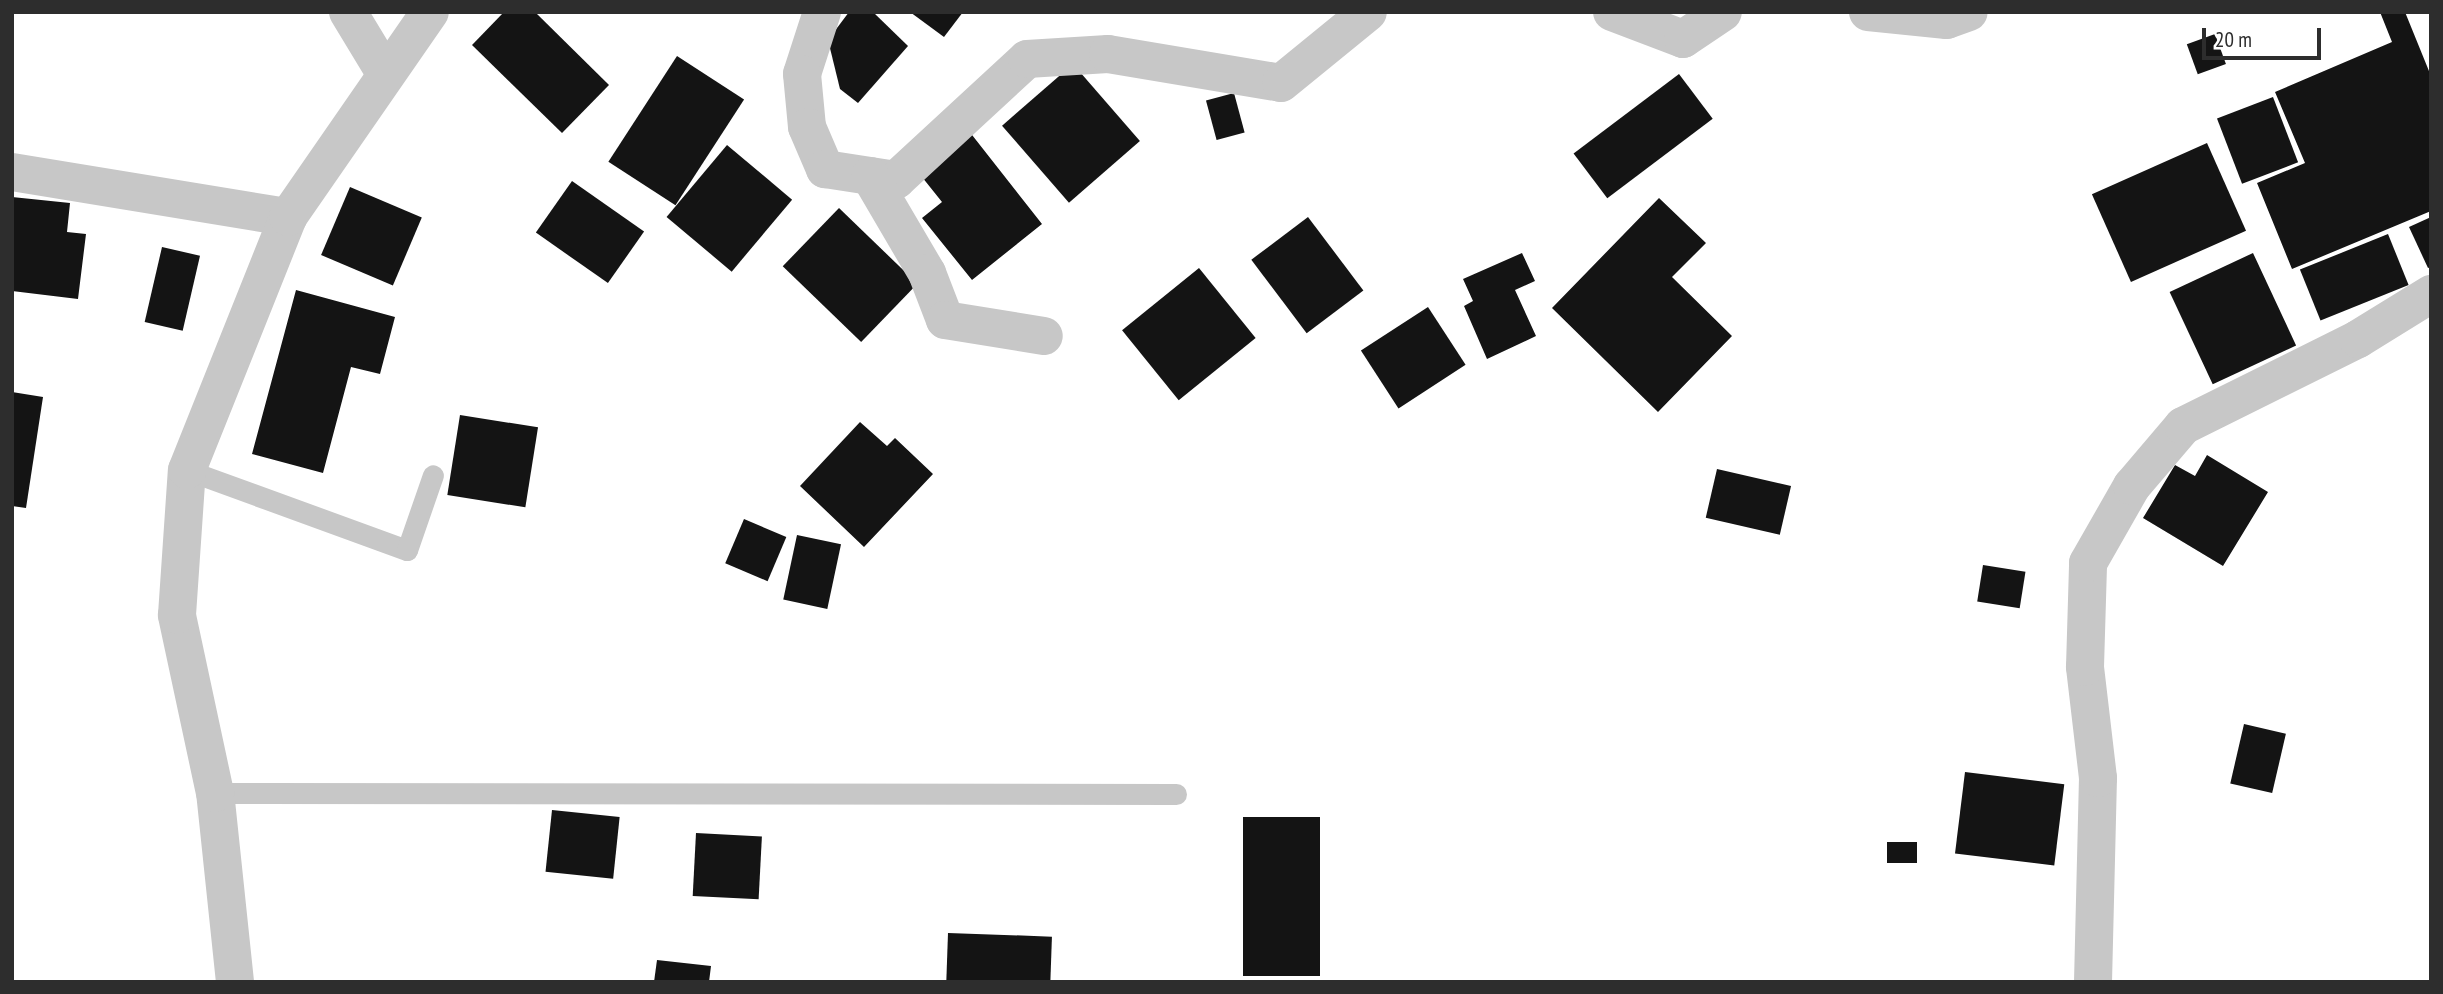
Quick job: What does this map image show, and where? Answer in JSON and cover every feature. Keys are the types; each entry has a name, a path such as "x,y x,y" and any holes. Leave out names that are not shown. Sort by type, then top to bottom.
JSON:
{"street":[{"path":"348,12 385,72"},
{"path":"235,982 215,793 177,615 187,470 288,217 385,72 430,12"},
{"path":"822,12 802,74 807,127 825,169 896,180 1027,59 1108,54 1281,83 1368,12"},
{"path":"1612,12 1683,38 1723,12"},
{"path":"1868,12 1947,20 1969,12"},
{"path":"12,172 288,217"},
{"path":"870,176 927,273 944,320 1044,336"},
{"path":"2093,982 2098,778 2085,667 2088,563 2132,486 2183,426 2358,339 2431,294"}],"lane":[{"path":"187,470 407,550 433,475"},
{"path":"215,793 1176,794"}],"building":[{"path":"504,12 535,12 609,85 562,133 472,45"},
{"path":"849,12 873,12 908,46 858,103 840,89 828,40"},
{"path":"910,12 963,12 944,37"},
{"path":"2380,12 2405,12 2431,76 2431,211 2292,269 2257,183 2305,163 2275,92 2392,42"},
{"path":"2215,34 2226,64 2198,74 2187,44"},
{"path":"677,56 744,100 675,205 608,162"},
{"path":"1073,64 1140,141 1069,203 1002,126"},
{"path":"1679,74 1713,119 1607,198 1574,153"},
{"path":"1234,93 1245,133 1217,140 1206,101"},
{"path":"2273,97 2298,162 2242,184 2217,119"},
{"path":"965,126 1042,224 972,280 922,218 942,202 914,167"},
{"path":"2207,143 2246,231 2131,282 2092,194"},
{"path":"727,145 792,200 732,272 667,217"},
{"path":"572,181 644,231 608,283 536,233"},
{"path":"350,187 422,217 393,286 321,255"},
{"path":"12,197 70,203 67,232 86,234 78,299 12,291"},
{"path":"1659,198 1706,243 1672,277 1732,336 1658,412 1552,308"},
{"path":"839,208 917,284 861,342 783,266"},
{"path":"1308,217 1363,290 1307,333 1251,260"},
{"path":"2431,217 2431,267 2428,268 2409,227"},
{"path":"2388,234 2409,285 2321,321 2300,270"},
{"path":"162,247 200,256 183,331 145,322"},
{"path":"1522,253 1535,281 1515,290 1536,336 1487,359 1464,306 1473,301 1463,279"},
{"path":"2253,253 2296,345 2213,384 2170,292"},
{"path":"1199,268 1256,338 1179,400 1122,330"},
{"path":"296,290 395,317 380,374 351,367 323,473 252,454"},
{"path":"1428,307 1466,365 1398,408 1361,351"},
{"path":"12,392 43,397 26,508 12,506"},
{"path":"460,415 538,427 525,507 447,495"},
{"path":"860,422 887,446 895,438 933,474 864,547 800,486"},
{"path":"2207,455 2268,492 2223,566 2143,518 2175,465 2195,476"},
{"path":"1717,469 1791,486 1780,535 1706,518"},
{"path":"744,519 786,537 768,581 725,563"},
{"path":"797,535 841,544 827,609 783,600"},
{"path":"1983,565 2025,572 2020,608 1977,602"},
{"path":"2244,724 2286,734 2272,793 2230,783"},
{"path":"1965,772 2064,784 2054,866 1955,853"},
{"path":"552,810 620,817 613,879 546,872"},
{"path":"1243,817 1320,817 1320,976 1243,976"},
{"path":"696,833 762,836 759,899 693,896"},
{"path":"1887,842 1917,842 1917,863 1887,863"},
{"path":"948,933 1052,937 1050,982 946,982"},
{"path":"657,960 711,966 709,982 654,982"}]}
